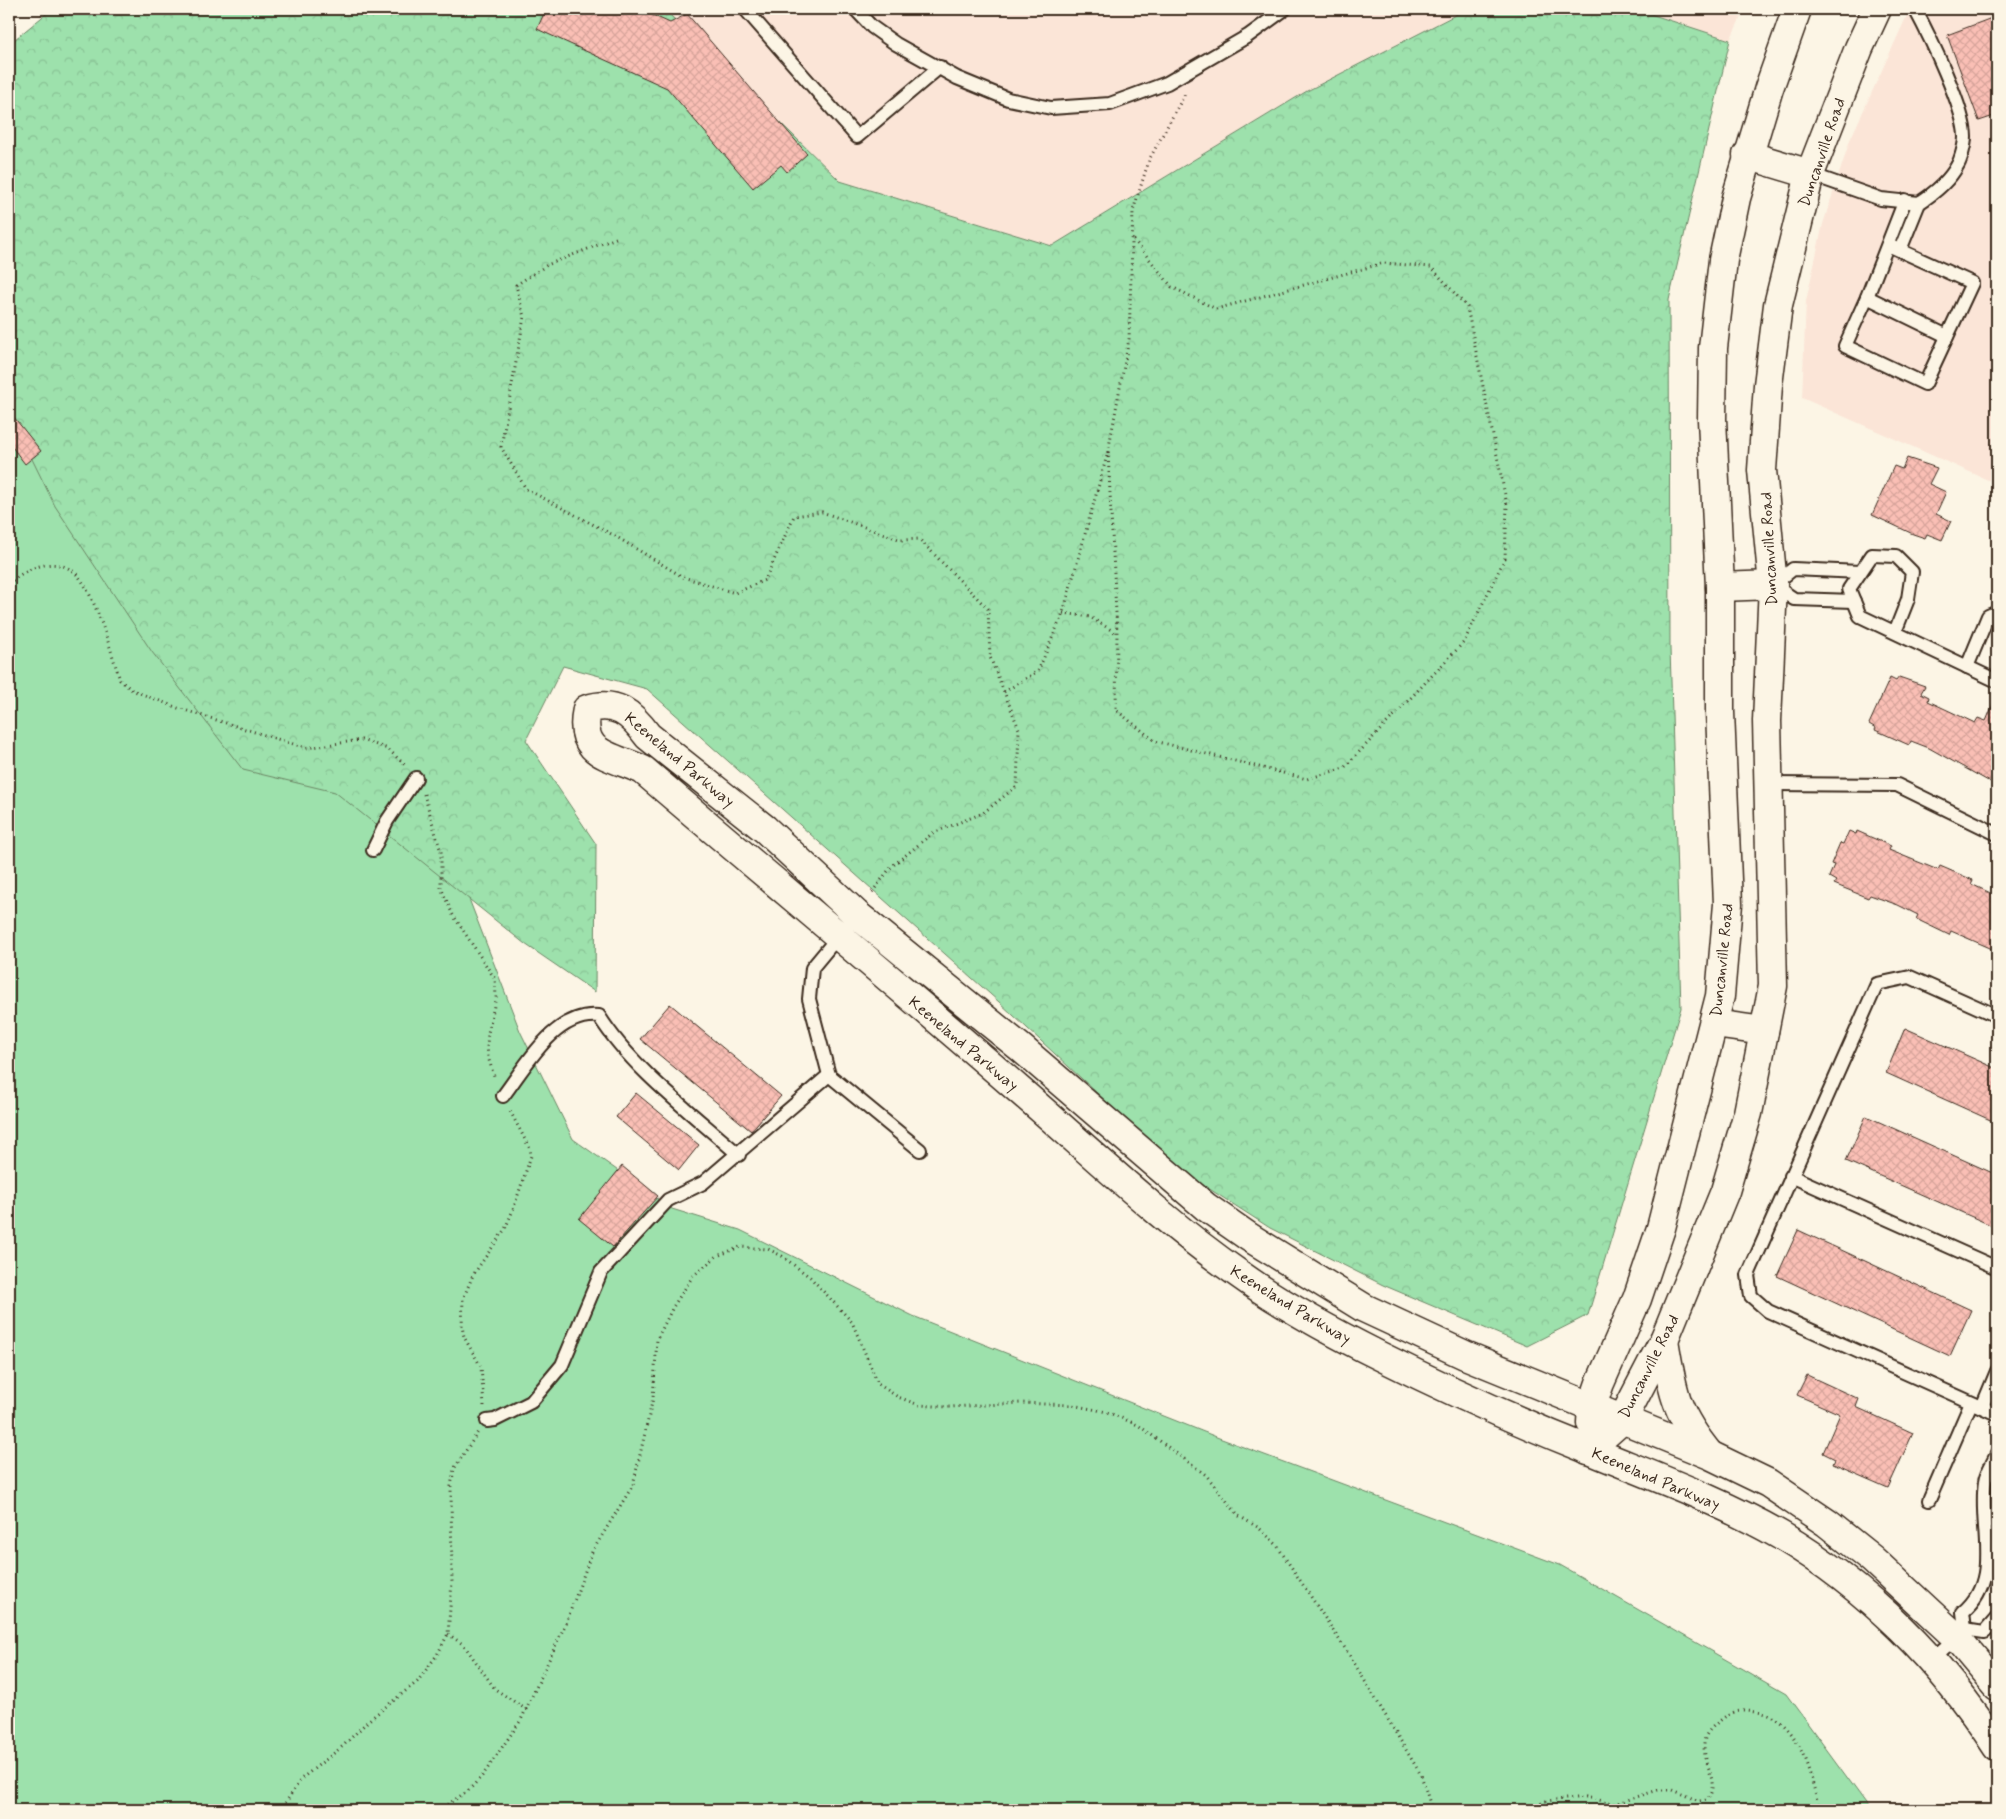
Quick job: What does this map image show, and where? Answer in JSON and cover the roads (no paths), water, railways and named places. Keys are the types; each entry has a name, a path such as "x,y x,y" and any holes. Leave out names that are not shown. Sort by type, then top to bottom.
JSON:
{"street":[{"name":"Duncanville Road","path":"1588,1450 1592,1406 1600,1383 1637,1299 1661,1228 1720,996 1728,904 1720,712 1720,587 1712,419 1713,348 1723,260 1747,155 1798,9"},
{"name":"Duncanville Road","path":"1588,1450 1623,1419 1664,1340 1725,1191 1748,1113 1773,986 1767,721 1773,585 1762,470 1768,385 1778,305 1810,174 1859,48 1877,9"},
{"path":"1747,155 1810,174"},
{"path":"1720,587 1773,585"},
{"name":"Keeneland Parkway","path":"1997,1686 1960,1633 1827,1523 1768,1483 1710,1455 1474,1358 1364,1308 1314,1279 1206,1207 1029,1054 856,914 765,829 648,736 634,718 621,710 605,705 586,709 583,725 589,744 599,752 643,770 1010,1082 1141,1197 1236,1273 1279,1301 1345,1338 1459,1395 1710,1500 1782,1536 1853,1586 1932,1659 1960,1693 1997,1747"},
{"path":"1714,1024 1764,1031"},
{"path":"1664,1340 1672,1389 1678,1408 1691,1432 1710,1455"},
{"path":"1459,1395 1474,1358"}],"lane":[{"path":"745,9 857,137 940,67"},
{"path":"856,9 872,27 896,44 957,78 1008,99 1050,108 1110,104 1167,83 1248,36 1285,9"},
{"path":"1894,247 1972,283 1924,384 1845,346 1867,297 1894,247 1919,203 1935,192 1958,166 1965,136 1957,104 1928,33 1915,9"},
{"path":"1810,174 1881,199 1905,200 1919,203"},
{"path":"1894,247 1905,200"},
{"path":"1867,297 1947,336"},
{"path":"1895,632 1908,599 1912,572 1896,556 1872,556 1849,589 1860,616 1997,680"},
{"path":"1854,601 1794,599 1773,585 1793,569 1860,572"},
{"path":"1966,666 1988,616 1997,612"},
{"path":"372,850 387,821 416,778"},
{"path":"1769,784 1897,785 1997,834"},
{"path":"856,914 812,968 809,999 829,1075 920,1150"},
{"path":"1997,1016 1910,977 1877,984 1748,1275 1751,1296 1768,1311 1997,1414"},
{"path":"503,1096 544,1042 568,1021 588,1015 599,1016 609,1033 658,1083 738,1155"},
{"path":"487,1421 495,1420 532,1402 562,1366 601,1272 668,1200 703,1183 738,1155 829,1075"},
{"path":"1791,1176 1997,1268"},
{"path":"1928,1500 1976,1405 1997,1371"},
{"path":"1932,1659 1960,1633 1963,1612 1973,1603 1984,1585 1992,1543 1983,1505 1985,1480 1997,1454"},
{"path":"1960,1633 1984,1632 1997,1617"}]}
